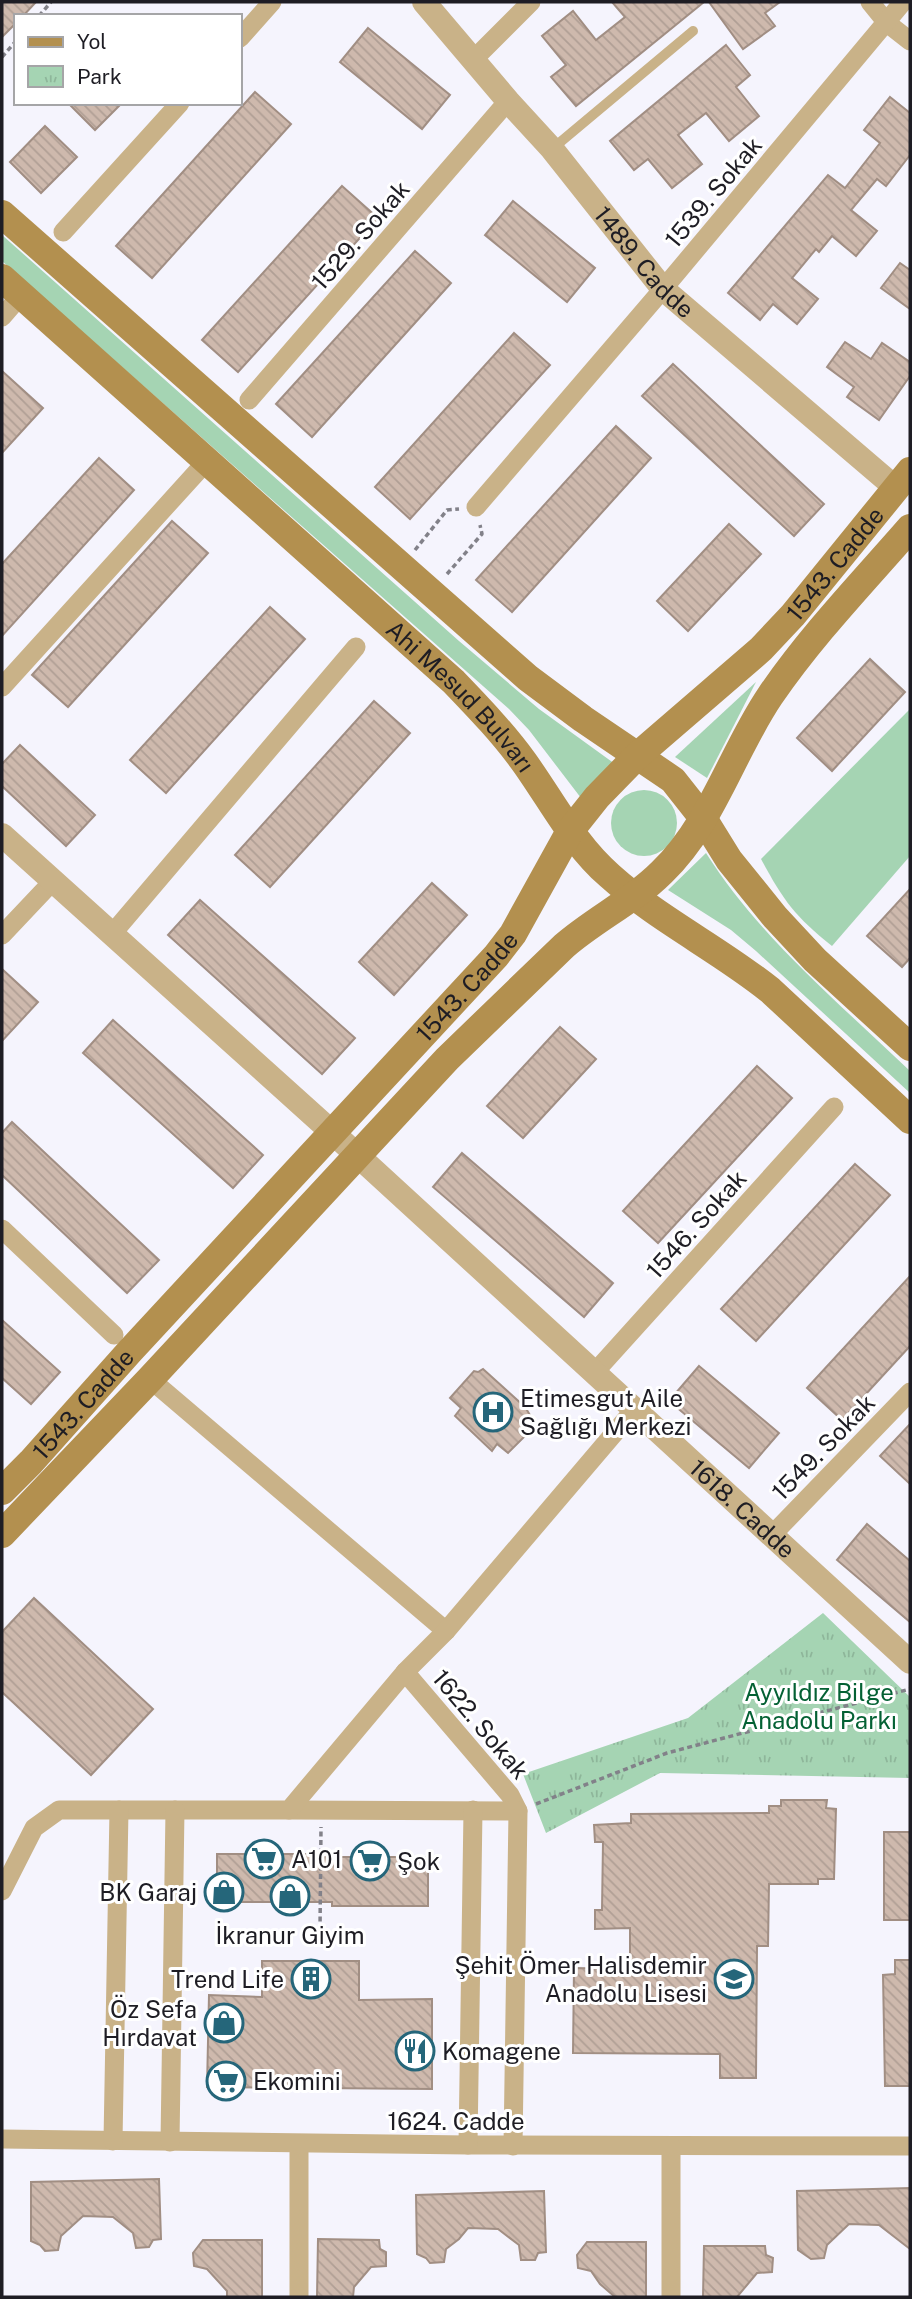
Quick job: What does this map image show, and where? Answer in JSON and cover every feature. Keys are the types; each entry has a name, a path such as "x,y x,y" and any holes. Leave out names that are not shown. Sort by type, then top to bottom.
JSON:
{"main road":[{"path":"2,214 528,678 673,780 703,818 729,860 775,917 815,960 910,1047"},
{"name":"Ahi Mesud Bulvarı","path":"11,287 454,682 523,761 570,831 611,877 770,990 910,1120"},
{"name":"1543. Cadde","path":"2,1491 508,942 541,888 570,831 606,786 761,649 793,615 904,480"},
{"name":"1543. Cadde","path":"2,1534 447,1059 538,969 582,930 662,873 703,818 769,697 814,638 910,528"}],"street":[{"path":"242,36 272,2"},
{"name":"1489. Cadde","path":"424,2 552,149 663,289 904,480"},
{"path":"474,59 531,2"},
{"path":"870,2 887,23 910,41"},
{"name":"1539. Sokak","path":"476,508 903,2"},
{"name":"1529. Sokak","path":"249,400 508,101"},
{"path":"62,232 178,105"},
{"path":"2,317 11,287"},
{"path":"2,687 206,462"},
{"path":"112,934 356,647"},
{"name":"1618. Cadde","path":"2,835 910,1662"},
{"path":"2,935 53,881"},
{"name":"1546. Sokak","path":"594,1373 834,1107"},
{"path":"2,1229 114,1335"},
{"name":"1622. Sokak","path":"149,1379 446,1632"},
{"name":"1549. Sokak","path":"772,1535 910,1392"},
{"path":"289,1810 405,1672 446,1632 634,1410"},
{"name":"1622. Sokak","path":"405,1672 510,1795 518,1811 513,2146"},
{"path":"2,1891 34,1828 59,1810 518,1811"},
{"path":"113,2141 119,1810"},
{"path":"170,2141 175,1810"},
{"path":"468,2146 473,1810"},
{"name":"1624. Cadde","path":"2,2139 468,2146 910,2146"},
{"path":"299,2144 299,2297"},
{"path":"671,2146 671,2297"}],"lane":[{"path":"552,149 693,31"}],"path":[{"path":"2,57 14,43"},
{"path":"401,568 447,510 476,508 482,534 430,592"},
{"path":"518,1811 667,1753 910,1689"},
{"path":"320,1930 321,1810"}],"green space":[{"path":"2,235 459,641 539,709 615,764 581,798 529,730 509,709 2,261"},
{"path":"756,682 707,778 675,757"},
{"path":"910,709 910,856 832,946 791,907 761,859"},
{"path":"637,790 651,790 663,795 672,804 677,823 675,836 668,847 651,856 637,856 625,851 616,842 611,830 611,816 616,804 625,795"},
{"path":"706,853 727,884 775,941 910,1071 910,1093 731,930 668,890"},
{"name":"Ayyıldız Bilge Anadolu Parkı","path":"823,1613 910,1697 910,1778 660,1773 546,1833 523,1774 688,1718"}],"building":[{"path":"2,2 36,2 25,14 14,14 14,25 2,37"},
{"path":"612,2 704,2 576,106 551,77 566,65 542,36 573,11 596,40 625,17"},
{"path":"709,2 780,2 765,13 775,26 743,49"},
{"path":"368,28 450,95 422,129 340,62"},
{"path":"726,45 750,75 736,87 759,116 729,141 706,113 678,135 702,164 672,188 648,159 634,170 610,141"},
{"path":"255,92 291,124 152,278 116,246"},
{"path":"890,97 910,113 910,155 886,186 877,179 851,210 877,231 856,256 832,236 819,252 816,249 792,278 818,299 797,324 773,304 760,320 728,293 828,175 845,188 880,143 864,130"},
{"path":"70,105 120,105 95,130"},
{"path":"45,126 77,157 41,193 10,162"},
{"path":"342,186 378,218 238,372 202,340"},
{"path":"513,201 595,268 567,302 485,235"},
{"path":"415,251 451,283 312,437 276,404"},
{"path":"900,263 910,270 910,309 881,288"},
{"path":"514,333 550,365 410,519 375,487"},
{"path":"845,342 871,359 882,343 910,362 910,376 879,420 847,397 854,387 827,367"},
{"path":"673,364 824,504 794,536 642,396"},
{"path":"2,371 43,408 2,453"},
{"path":"616,426 651,458 512,612 476,580"},
{"path":"99,458 134,490 2,636 2,564"},
{"path":"172,521 208,553 68,707 32,675"},
{"path":"729,524 761,554 688,631 657,601"},
{"path":"270,607 305,639 166,793 130,760"},
{"path":"870,659 905,692 832,771 797,738"},
{"path":"374,701 410,733 270,887 235,855"},
{"path":"20,745 95,815 66,846 2,786 2,764"},
{"path":"432,883 467,915 394,995 359,962"},
{"path":"910,889 910,958 902,967 867,936"},
{"path":"200,900 355,1038 322,1074 168,935"},
{"path":"2,969 38,1002 2,1041"},
{"path":"113,1020 263,1155 233,1188 83,1053"},
{"path":"560,1027 596,1059 523,1138 487,1106"},
{"path":"757,1066 792,1098 658,1243 623,1211"},
{"path":"12,1122 159,1260 127,1293 2,1175 2,1133"},
{"path":"462,1153 613,1283 584,1317 433,1187"},
{"path":"855,1164 890,1195 756,1341 721,1309"},
{"path":"910,1276 910,1346 842,1420 807,1388"},
{"path":"2,1320 60,1372 31,1404 2,1378"},
{"path":"699,1366 779,1433 749,1468 669,1401"},
{"name":"Etimesgut Aile Sağlığı Merkezi","path":"483,1369 525,1407 533,1420 530,1425 533,1428 508,1453 497,1444 492,1451 455,1416 461,1408 450,1398 474,1371"},
{"path":"910,1424 910,1484 880,1456"},
{"path":"867,1524 910,1561 910,1622 837,1560"},
{"path":"34,1598 153,1709 91,1775 2,1692 2,1632"},
{"path":"781,1800 827,1800 826,1808 836,1809 834,1879 818,1879 818,1884 769,1884 768,1946 757,1946 756,2078 720,2078 720,2054 573,2053 574,1968 630,1969 630,1928 595,1929 595,1910 602,1910 603,1842 595,1842 594,1825 631,1823 631,1814 769,1813 769,1806 781,1806"},
{"path":"884,1832 910,1832 910,1920 884,1920"},
{"path":"217,1854 428,1857 428,1906 332,1906 332,1902 217,1902"},
{"path":"895,1960 910,1960 910,2086 885,2086 883,1975 895,1974"},
{"path":"262,1961 359,1961 359,2000 432,1999 432,2089 207,2087 209,1995 262,1997"},
{"path":"159,2179 161,2239 153,2240 149,2247 136,2248 133,2233 113,2217 83,2216 61,2236 58,2250 45,2251 31,2241 31,2182"},
{"path":"910,2188 910,2249 879,2225 849,2224 827,2245 824,2258 811,2259 798,2250 797,2191"},
{"path":"544,2191 546,2252 538,2253 535,2260 521,2260 519,2245 498,2229 468,2228 446,2249 444,2262 430,2263 417,2254 416,2195"},
{"path":"318,2239 379,2240 380,2249 386,2252 386,2266 371,2267 354,2287 353,2297 317,2297"},
{"path":"203,2240 262,2240 262,2297 227,2297 227,2291 207,2269 194,2266 193,2253"},
{"path":"587,2242 646,2242 646,2297 615,2297 600,2284 591,2271 578,2268 577,2255"},
{"path":"704,2246 765,2246 766,2255 773,2258 772,2272 757,2273 737,2297 703,2297"}],"place":[{"name":"Etimesgut Aile Sağlığı Merkezi","path":"493,1412"},
{"name":"A101","path":"264,1859"},
{"name":"Şok","path":"370,1861"},
{"name":"BK Garaj","path":"224,1892"},
{"name":"İkranur Giyim","path":"290,1896"},
{"name":"Trend Life","path":"311,1979"},
{"name":"Şehit Ömer Halisdemir Anadolu Lisesi","path":"734,1979"},
{"name":"Öz Sefa Hırdavat","path":"224,2023"},
{"name":"Komagene","path":"415,2051"},
{"name":"Ekomini","path":"226,2081"}]}
